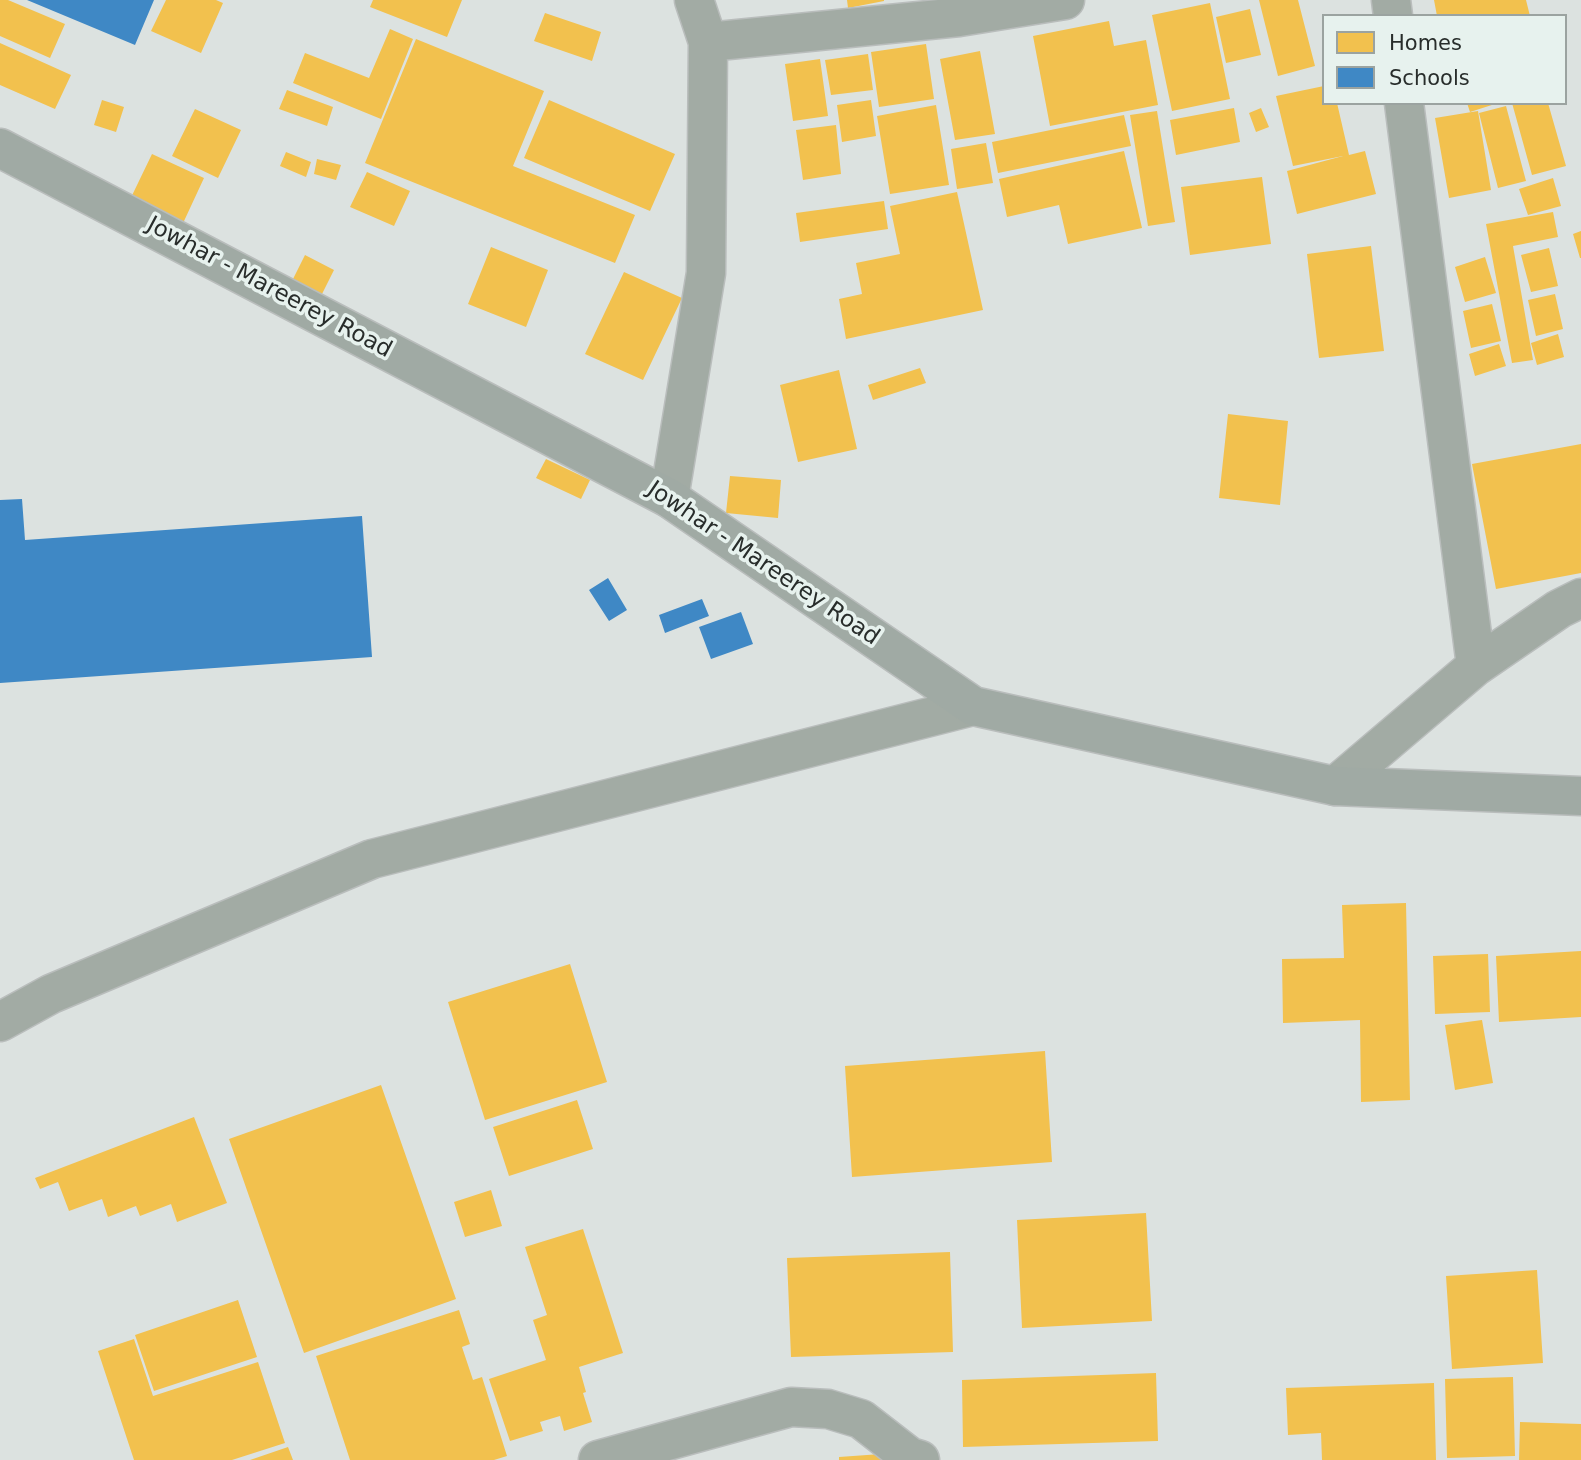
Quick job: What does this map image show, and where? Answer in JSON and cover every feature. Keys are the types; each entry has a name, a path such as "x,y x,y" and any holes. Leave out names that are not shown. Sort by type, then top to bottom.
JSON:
{"street":[{"path":"669,498 706,273 708,43 694,0"},
{"path":"708,43 959,18 1065,0"},
{"path":"1404,105 1476,666"},
{"name":"Jowhar - Mareerey Road","path":"0,148 669,498 973,706 1335,786 1581,796"},
{"path":"1335,786 1476,666 1559,609 1581,598"},
{"path":"0,1022 51,994 372,859 973,706"},
{"path":"598,1460 791,1407 828,1409 861,1419 913,1459"}],"building: Homes":[{"path":"0,0 8,0 65,24 50,58 0,36"},
{"path":"166,0 216,0 223,3 201,53 151,31"},
{"path":"373,0 462,0 447,37 370,7"},
{"path":"847,0 884,0 884,1 848,8"},
{"path":"1259,0 1298,0 1315,66 1278,76"},
{"path":"1434,0 1526,0 1530,14 1437,14"},
{"path":"1210,3 1230,99 1172,111 1152,15"},
{"path":"1250,9 1261,55 1226,63 1216,17"},
{"path":"545,13 601,32 592,61 534,41"},
{"path":"1109,21 1114,46 1146,40 1158,105 1050,126 1033,36"},
{"path":"390,29 413,39 381,119 293,83 305,53 369,78"},
{"path":"416,39 544,91 513,166 635,215 615,263 365,163"},
{"path":"0,43 71,75 55,109 0,85"},
{"path":"926,44 934,99 879,107 871,52"},
{"path":"980,51 995,134 955,140 940,59"},
{"path":"868,54 873,90 831,95 825,60"},
{"path":"820,59 828,116 793,121 785,64"},
{"path":"1322,86 1322,105 1337,105 1349,155 1365,151 1376,194 1297,214 1287,171 1343,156 1293,166 1276,96"},
{"path":"287,90 333,107 327,126 279,109"},
{"path":"102,100 124,107 116,132 94,125"},
{"path":"549,100 675,154 650,211 524,158"},
{"path":"871,100 876,136 842,142 837,105"},
{"path":"936,105 949,185 890,194 877,116"},
{"path":"1468,105 1492,105 1470,112"},
{"path":"1513,105 1549,105 1566,166 1532,175"},
{"path":"1506,106 1526,181 1498,188 1479,113"},
{"path":"1234,108 1240,142 1176,155 1170,120"},
{"path":"1261,108 1269,127 1256,132 1249,113"},
{"path":"195,109 241,130 218,178 172,156"},
{"path":"1157,111 1175,222 1148,226 1130,115"},
{"path":"1478,111 1491,190 1449,198 1435,118"},
{"path":"1124,115 1131,146 998,173 992,142"},
{"path":"836,125 841,174 803,180 796,130"},
{"path":"986,143 993,183 957,189 951,149"},
{"path":"1124,151 1142,228 1068,244 1059,205 1007,217 999,179"},
{"path":"286,152 311,162 306,177 280,166"},
{"path":"152,154 204,178 178,234 125,210"},
{"path":"317,159 341,165 336,180 314,174"},
{"path":"367,172 410,191 394,226 350,207"},
{"path":"1262,177 1271,244 1190,255 1181,187"},
{"path":"1553,178 1561,206 1528,215 1519,189"},
{"path":"957,192 983,310 846,339 839,299 862,294 856,263 900,254 890,206"},
{"path":"884,201 888,229 800,242 796,213"},
{"path":"1553,212 1558,237 1513,246 1533,360 1512,363 1486,224"},
{"path":"1581,231 1581,258 1580,258 1573,234"},
{"path":"1371,246 1384,351 1319,358 1307,254"},
{"path":"491,247 548,270 526,327 468,304"},
{"path":"1549,248 1558,286 1531,292 1521,255"},
{"path":"305,255 334,270 316,306 287,291"},
{"path":"1485,257 1496,293 1465,302 1455,267"},
{"path":"624,272 682,298 643,380 585,354"},
{"path":"1555,294 1563,329 1536,336 1528,300"},
{"path":"1492,304 1501,341 1471,348 1463,311"},
{"path":"1558,334 1564,357 1537,365 1531,343"},
{"path":"1499,344 1506,366 1475,376 1469,354"},
{"path":"920,368 926,383 873,400 868,385"},
{"path":"839,370 857,449 798,462 780,385"},
{"path":"1228,414 1288,421 1280,505 1219,498"},
{"path":"1581,444 1581,573 1496,589 1472,464"},
{"path":"546,459 590,480 581,499 536,478"},
{"path":"730,476 781,480 778,518 726,513"},
{"path":"1406,903 1410,1100 1361,1102 1360,1020 1283,1023 1282,959 1344,958 1342,905"},
{"path":"1581,951 1581,1017 1499,1022 1496,956"},
{"path":"1488,954 1490,1012 1435,1014 1433,956"},
{"path":"570,964 607,1082 485,1120 448,1002"},
{"path":"1482,1020 1493,1083 1455,1090 1445,1025"},
{"path":"1045,1051 1052,1162 852,1177 845,1066"},
{"path":"381,1085 456,1299 304,1353 229,1139"},
{"path":"577,1100 593,1149 509,1176 493,1127"},
{"path":"194,1117 227,1203 177,1222 171,1204 140,1216 136,1206 108,1217 102,1199 69,1211 58,1182 40,1189 35,1178"},
{"path":"491,1190 502,1226 465,1237 454,1202"},
{"path":"1146,1213 1152,1321 1022,1328 1017,1220"},
{"path":"583,1229 623,1353 579,1367 592,1422 564,1431 560,1416 540,1422 543,1431 510,1441 489,1379 546,1360 533,1320 547,1315 525,1247"},
{"path":"950,1252 953,1352 791,1357 787,1258"},
{"path":"1537,1270 1543,1363 1452,1369 1446,1276"},
{"path":"238,1300 257,1357 154,1391 135,1335"},
{"path":"459,1310 470,1344 462,1347 473,1380 482,1377 507,1456 494,1460 350,1460 316,1356"},
{"path":"134,1339 153,1396 258,1362 285,1443 232,1460 134,1460 98,1351"},
{"path":"1156,1373 1158,1441 963,1447 962,1380"},
{"path":"1513,1377 1515,1456 1447,1458 1445,1379"},
{"path":"1434,1383 1436,1460 1322,1460 1321,1433 1288,1435 1286,1388"},
{"path":"1520,1422 1581,1424 1581,1460 1519,1460"},
{"path":"288,1447 293,1460 250,1460"},
{"path":"881,1454 882,1460 839,1460 839,1457"}],"building: Schools":[{"path":"27,0 154,0 135,45"},
{"path":"22,499 25,540 362,516 372,657 0,683 0,500"},
{"path":"608,578 627,610 609,621 589,590"},
{"path":"702,599 709,616 665,633 659,615"},
{"path":"741,612 753,644 711,659 699,627"}]}
